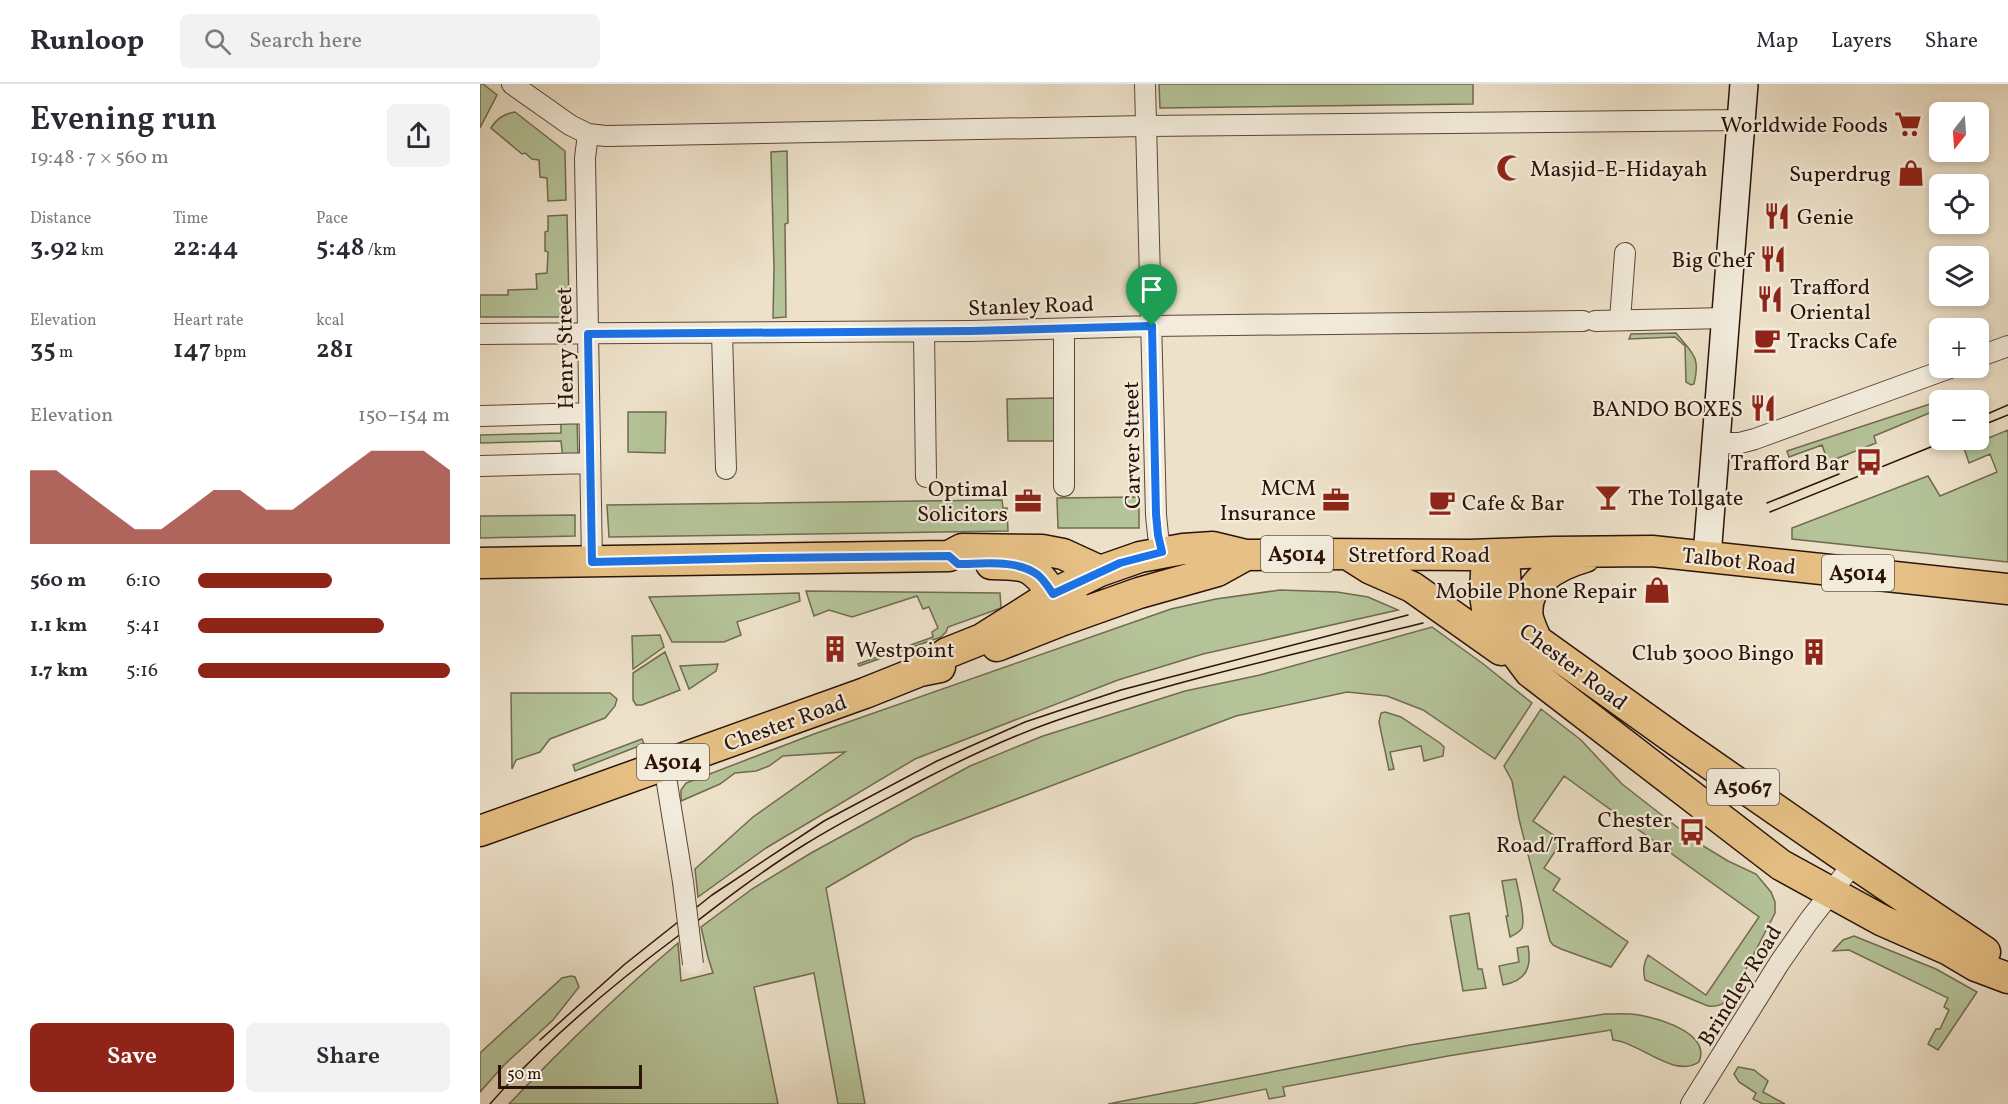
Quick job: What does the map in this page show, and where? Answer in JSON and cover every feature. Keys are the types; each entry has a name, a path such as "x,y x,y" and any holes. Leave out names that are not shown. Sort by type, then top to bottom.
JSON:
{"main road":[{"path":"1707,556 1744,84"},
{"name":"Stretford Road","path":"1100,571 1162,552 1213,547 1246,555 1504,554"},
{"path":"480,563 949,556 962,549 1041,549 1063,554 1100,571"},
{"path":"1537,641 1528,620 1528,607 1535,588 1546,574 1565,562 1614,551"},
{"name":"Talbot Road","path":"1504,554 1652,551 2008,589"},
{"name":"A5067","path":"1348,554 1371,569 1412,587 1530,672"},
{"name":"Chester Road","path":"1504,554 1507,609 1518,627 1853,864 1963,936 2002,964 2008,971"},
{"name":"Chester Road","path":"1504,554 1486,573 1485,595 1488,616 1530,672 1781,865 1883,921 1949,950 1976,966 2008,978"},
{"name":"Chester Road","path":"480,831 865,693 920,671 955,663 1139,593 1217,571 1246,555"},
{"path":"949,556 958,564 1004,564 1024,567 1038,576 1053,594 1064,597 1073,597 1146,578 1217,571"},
{"name":"Chester Road","path":"920,671 947,653 982,639 1053,594 1100,571"}],"street":[{"path":"512,84 570,125 588,134 606,136 1146,126 1741,120"},
{"name":"Carver Street","path":"1145,84 1156,514 1162,552"},
{"name":"Henry Street","path":"588,134 585,158 592,562"},
{"path":"1620,320 1625,253"},
{"name":"Stanley Road","path":"480,334 924,332 1152,326 1726,318"},
{"path":"1064,329 1064,486"},
{"path":"924,332 926,477"},
{"path":"722,334 726,469"},
{"path":"1989,353 2008,346"},
{"path":"1715,443 1740,443 1755,439 1929,376"},
{"path":"480,416 589,413"},
{"path":"480,466 590,463"},
{"path":"664,765 683,882 693,964"},
{"name":"Brindley Road","path":"1691,1104 1780,962 1853,864"}],"green space":[{"path":"480,84 497,95 480,128"},
{"path":"1159,84 1473,84 1473,104 1160,108"},
{"path":"515,112 565,151 566,200 548,201 547,178 540,177 539,160 532,159 525,153 522,154 491,128 501,117"},
{"path":"787,151 786,317 773,318 771,152"},
{"path":"567,215 569,303 560,317 480,317 480,295 508,295 508,290 537,289 536,274 547,273 548,252 545,251 545,232 548,231 548,216"},
{"path":"1676,333 1696,361 1696,375 1694,384 1691,385 1686,382 1685,346 1675,337 1629,339 1631,334"},
{"path":"1057,398 1057,441 1008,441 1007,399"},
{"path":"1929,404 1929,413 1874,436 1876,443 1828,462 1822,445 1789,457 1787,451"},
{"path":"628,412 666,412 665,453 628,452"},
{"path":"577,417 578,459 563,459 561,441 480,443 480,435 561,433 561,418"},
{"path":"2008,430 2008,562 1792,539 1792,528 1928,476 1940,496 1997,472 1990,454 1969,463 1965,450 1989,450 1989,438"},
{"path":"1139,497 1139,528 1058,528 1057,498"},
{"path":"1002,500 1003,508 1007,508 1008,531 609,537 607,505"},
{"path":"575,515 575,536 480,538 480,516"},
{"path":"1280,590 1337,592 1368,597 1398,610 1203,654 1118,680 915,759 766,848 698,897 695,869 753,817 845,752 783,756 769,766 756,771 735,773 720,784 681,801 681,790 686,783 814,734 1171,609 1216,599"},
{"path":"806,591 1000,593 1001,608 948,627 941,637 859,666 858,664 933,637 932,632 938,628 929,607 923,609 917,596 852,617 829,610 814,616"},
{"path":"799,593 800,601 737,622 741,635 724,642 672,642 649,597"},
{"path":"1432,627 1532,703 1495,759 1423,710 1387,696 1347,692 1236,716 913,838 826,888 865,1104 838,1104 814,973 754,987 778,1104 509,1104 591,1021 678,943 681,981 713,973 701,927 752,889 811,853 970,766 1043,736 1185,691 1260,675"},
{"path":"660,635 664,647 633,669 632,636"},
{"path":"665,652 680,690 642,705 636,705 633,700 633,673"},
{"path":"718,664 716,671 689,689 680,666"},
{"path":"511,693 610,693 617,699 615,706 605,718 550,739 540,752 516,760 512,769"},
{"path":"1541,709 1581,740 1622,784 1695,841 1728,861 1756,874 1771,892 1775,902 1775,913 1731,998 1726,1002 1708,1006 1645,980 1646,958 1648,955 1706,995 1759,917 1564,776 1533,821 1562,841 1544,868 1560,879 1553,890 1628,942 1611,967 1561,949 1550,941 1519,819 1512,781 1504,766"},
{"path":"1381,713 1401,717 1440,743 1444,747 1443,756 1424,761 1421,746 1390,752 1394,769 1389,770 1379,722"},
{"path":"642,739 644,744 575,771 573,765"},
{"path":"1516,879 1523,923 1520,931 1510,937 1502,881"},
{"path":"1469,913 1478,969 1482,969 1486,988 1463,991 1450,916"},
{"path":"1854,936 1936,969 1977,992 1938,1050 1928,1044 1936,1029 1940,1029 1949,1010 1944,1007 1948,998 1849,950 1833,951 1843,940"},
{"path":"1528,946 1529,961 1526,972 1517,980 1503,985 1499,966 1519,962 1517,948"},
{"path":"575,977 579,987 553,1020 504,1065 480,1092 480,1053 562,978"},
{"path":"1605,1014 1639,1015 1681,1029 1698,1043 1701,1052 1699,1062 1689,1066 1668,1063 1623,1042 1613,1040 1611,1030 1448,1056 1283,1087 1285,1096 1269,1099 1266,1089 1192,1104 1108,1104 1410,1045"},
{"path":"1738,1067 1754,1070 1768,1081 1763,1092 1785,1104 1763,1104 1753,1099 1756,1093 1739,1082 1734,1074"}],"tram line":[{"path":"1989,413 2008,405"},
{"path":"1989,423 2008,415"},
{"path":"1770,512 1929,448"},
{"path":"1767,503 1839,474"},
{"path":"540,1040 625,964 712,895 824,821 937,761 1025,722 1121,690 1408,615"},
{"path":"490,1104 533,1058 580,1015 628,974 724,900 818,836 922,780 1021,734 1100,706 1238,668 1423,623"}],"place":[{"name":"Worldwide Foods","path":"1908,124"},
{"name":"Masjid-E-Hidayah","path":"1510,168"},
{"name":"Superdrug","path":"1911,173"},
{"name":"Genie","path":"1777,216"},
{"name":"Big Chef","path":"1773,259"},
{"name":"Trafford Oriental","path":"1770,299"},
{"name":"Tracks Cafe","path":"1767,340"},
{"name":"BANDO BOXES","path":"1763,408"},
{"name":"Trafford Bar","path":"1869,462"},
{"name":"The Tollgate","path":"1608,497"},
{"name":"MCM Insurance","path":"1336,500"},
{"name":"Optimal Solicitors","path":"1028,501"},
{"name":"Cafe & Bar","path":"1442,502"},
{"name":"Mobile Phone Repair","path":"1657,590"},
{"name":"Westpoint","path":"835,649"},
{"name":"Club 3000 Bingo","path":"1814,652"},
{"name":"Chester Road/Trafford Bar","path":"1692,832"}],"route":[{"path":"1152,326 1156,514 1162,552 1120,563 1053,594 1043,580 1024,567 1004,564 958,564 949,556 592,562 588,334 971,331 1152,326"}]}
